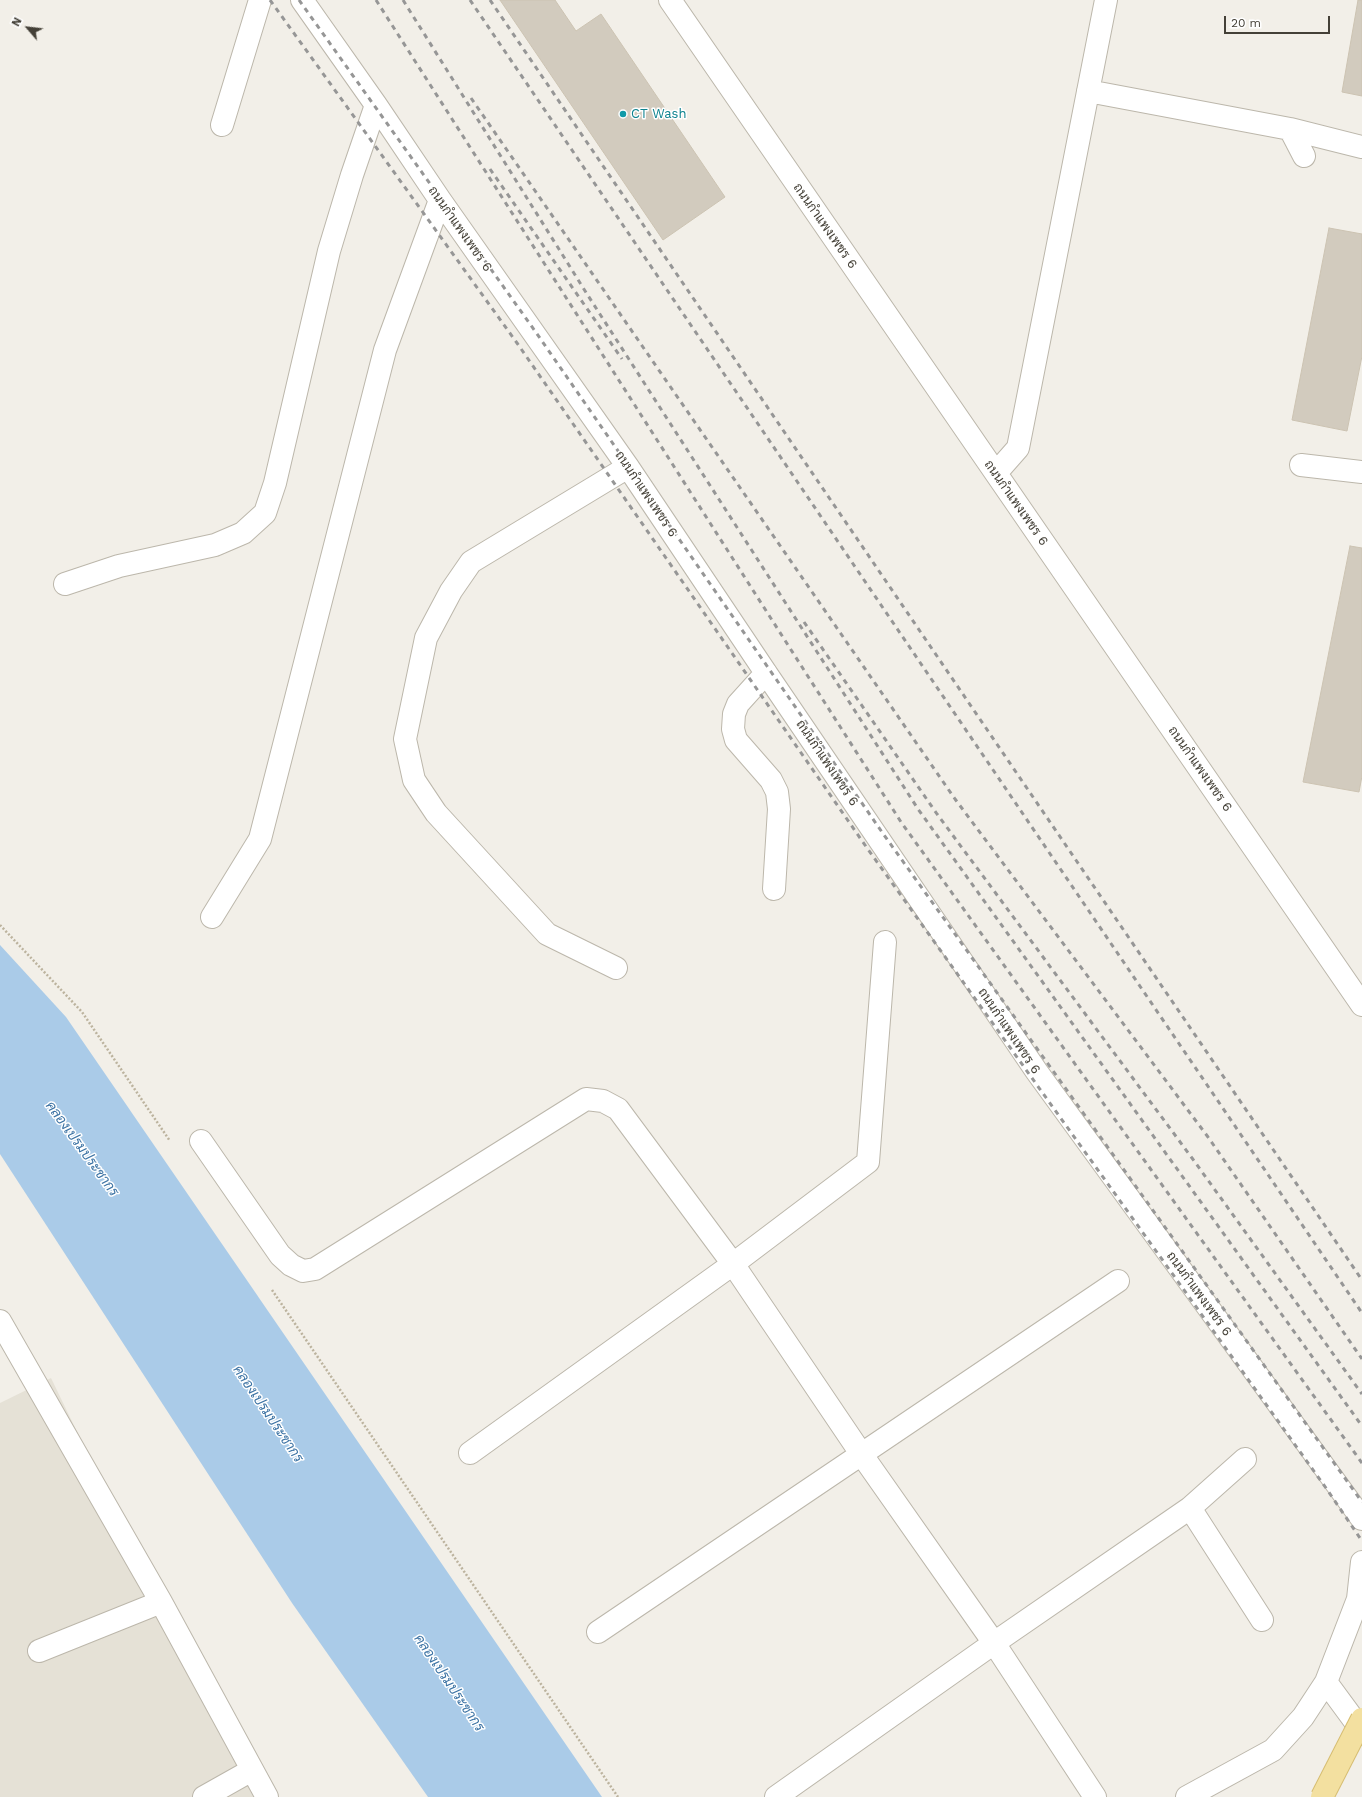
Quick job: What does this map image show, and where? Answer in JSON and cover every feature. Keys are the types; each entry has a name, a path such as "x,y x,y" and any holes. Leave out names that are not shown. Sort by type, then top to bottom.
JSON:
{"main road":[{"path":"1322,1797 1362,1719"}],"street":[{"path":"222,125 260,0"},
{"name":"ถนนกำแพงเพชร 6","path":"302,0 376,105 440,200 628,467 1037,1072 1362,1519"},
{"name":"ถนนกำแพงเพชร 6","path":"670,0 1362,1005"},
{"path":"996,473 1018,448 1106,0"},
{"path":"1088,92 1290,129 1362,147"},
{"path":"65,584 119,566 215,545 243,533 265,513 275,483 329,251 352,175 376,105"},
{"path":"1290,129 1304,156"},
{"path":"212,917 260,839 386,350 440,200"},
{"path":"1301,465 1362,472"},
{"path":"616,968 547,934 436,813 414,780 405,739 426,638 451,591 471,562 628,467"},
{"path":"766,673 738,704 734,714 733,729 736,740 771,780 777,792 778,809 774,889"},
{"path":"470,1453 733,1264 868,1162 886,942"},
{"path":"202,1141 280,1256 290,1265 303,1271 315,1269 586,1099 603,1101 618,1109 733,1264 862,1455 994,1643 1096,1797"},
{"path":"598,1632 1118,1281"},
{"path":"0,1322 161,1602 266,1797"},
{"path":"776,1797 994,1643 1190,1508 1245,1459"},
{"path":"1190,1508 1262,1620"},
{"path":"1187,1797 1273,1750 1303,1718 1326,1682 1358,1599 1362,1562"},
{"path":"39,1651 161,1602"},
{"path":"1326,1682 1362,1731"},
{"path":"204,1797 252,1770"}],"path":[{"path":"0,925 82,1012 172,1144"},
{"path":"271,1289 618,1797"}],"shaded area":[{"path":"51,1378 254,1797 0,1797 0,1403"}],"water":[{"name":"คลองเปรมประชากร","path":"0,945 66,1017 602,1797 428,1797 292,1603 0,1154"}],"building":[{"name":"CT Wash","path":"500,0 555,0 576,31 601,14 725,197 663,240"},
{"path":"1358,0 1362,0 1362,96 1342,92"},
{"path":"1329,228 1362,234 1362,356 1347,431 1292,420"},
{"path":"1350,546 1362,548 1362,776 1359,792 1303,782"}],"railway":[{"path":"270,0 517,343 867,848 1326,1488 1362,1541"},
{"path":"299,0 535,331 884,835 1362,1502"},
{"path":"376,0 901,822 1362,1463"},
{"path":"403,0 587,294 918,809 1362,1426"},
{"path":"470,0 1362,1313"},
{"path":"490,0 1362,1280"},
{"path":"471,98 955,799 1208,1137 1362,1359"},
{"path":"490,169 622,359"},
{"path":"804,622 937,814 1192,1158 1362,1394"}],"place":[{"name":"CT Wash","path":"623,114"}]}
